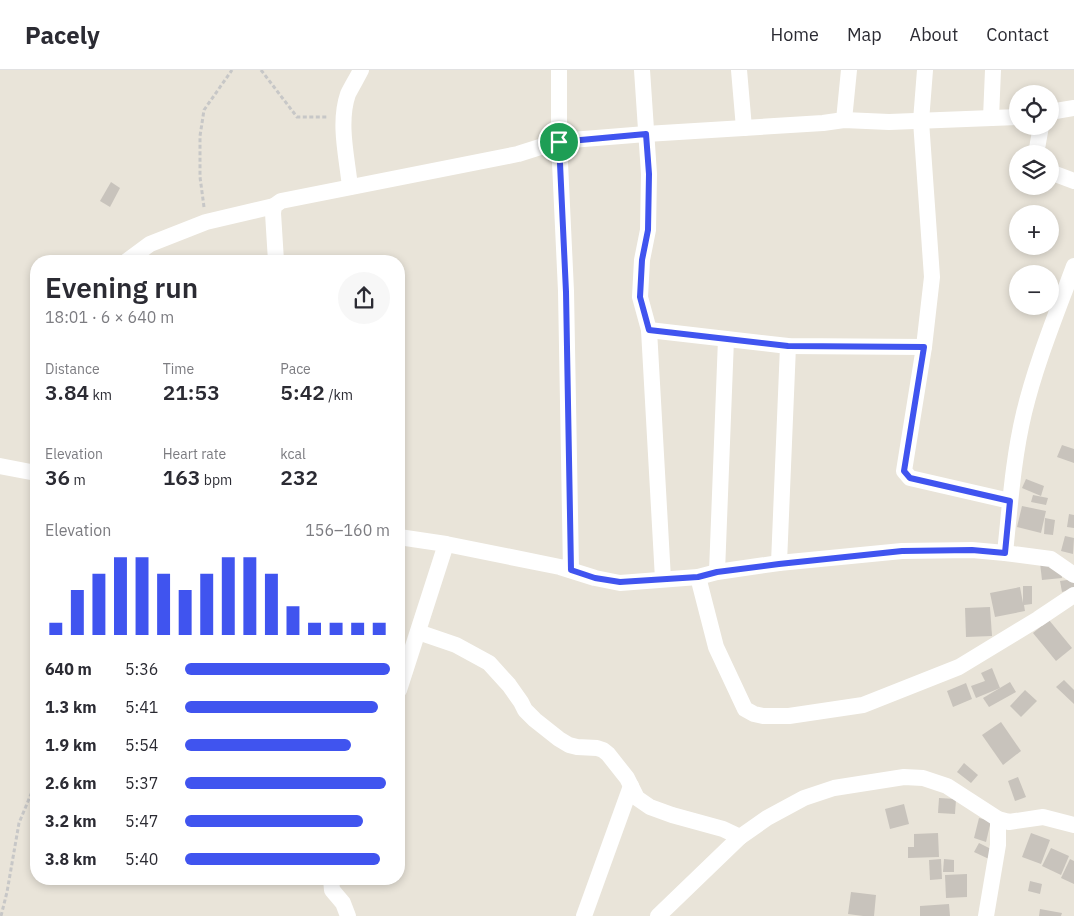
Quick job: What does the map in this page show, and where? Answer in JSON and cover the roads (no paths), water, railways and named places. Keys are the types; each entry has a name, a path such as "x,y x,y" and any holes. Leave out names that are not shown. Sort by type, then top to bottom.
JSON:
{"street":[{"path":"350,187 344,118 348,95 361,70"},
{"path":"559,70 559,142 566,292 571,570"},
{"path":"642,70 649,174 648,230 642,260 640,297 649,330 663,579"},
{"path":"739,70 744,128"},
{"path":"844,120 849,70"},
{"path":"925,70 921,120 932,276 924,347 904,471 910,478 1010,501"},
{"path":"991,118 993,70"},
{"path":"1059,110 1074,108"},
{"path":"135,255 150,244 206,222 274,206 281,201 518,154 559,142 844,120 889,122 1009,117"},
{"path":"1059,175 1074,180"},
{"path":"274,206 276,255"},
{"path":"1005,553 1010,501 1024,414 1036,366 1074,266"},
{"path":"649,330 788,346 924,347"},
{"path":"717,572 726,339"},
{"path":"779,564 788,346"},
{"path":"0,466 30,472"},
{"path":"405,538 446,544 560,567 595,578 620,582 698,577 717,572 779,564 902,551 972,550 1051,559 1074,575"},
{"path":"405,672 446,544"},
{"path":"698,577 720,656 745,709 763,716 788,716 863,705 960,667 1074,595"},
{"path":"418,632 456,645 489,663 508,685 525,710 535,720 559,739 569,744 577,747 603,750 627,778 637,798 650,807 723,829 740,837"},
{"path":"658,916 740,837 767,818 804,798 834,788 904,777 923,778 947,786 998,819 1009,822 1043,817 1074,825"},
{"path":"584,916 631,786"},
{"path":"986,916 998,845 998,819"},
{"path":"332,885 332,890 343,903 348,916"}]}
